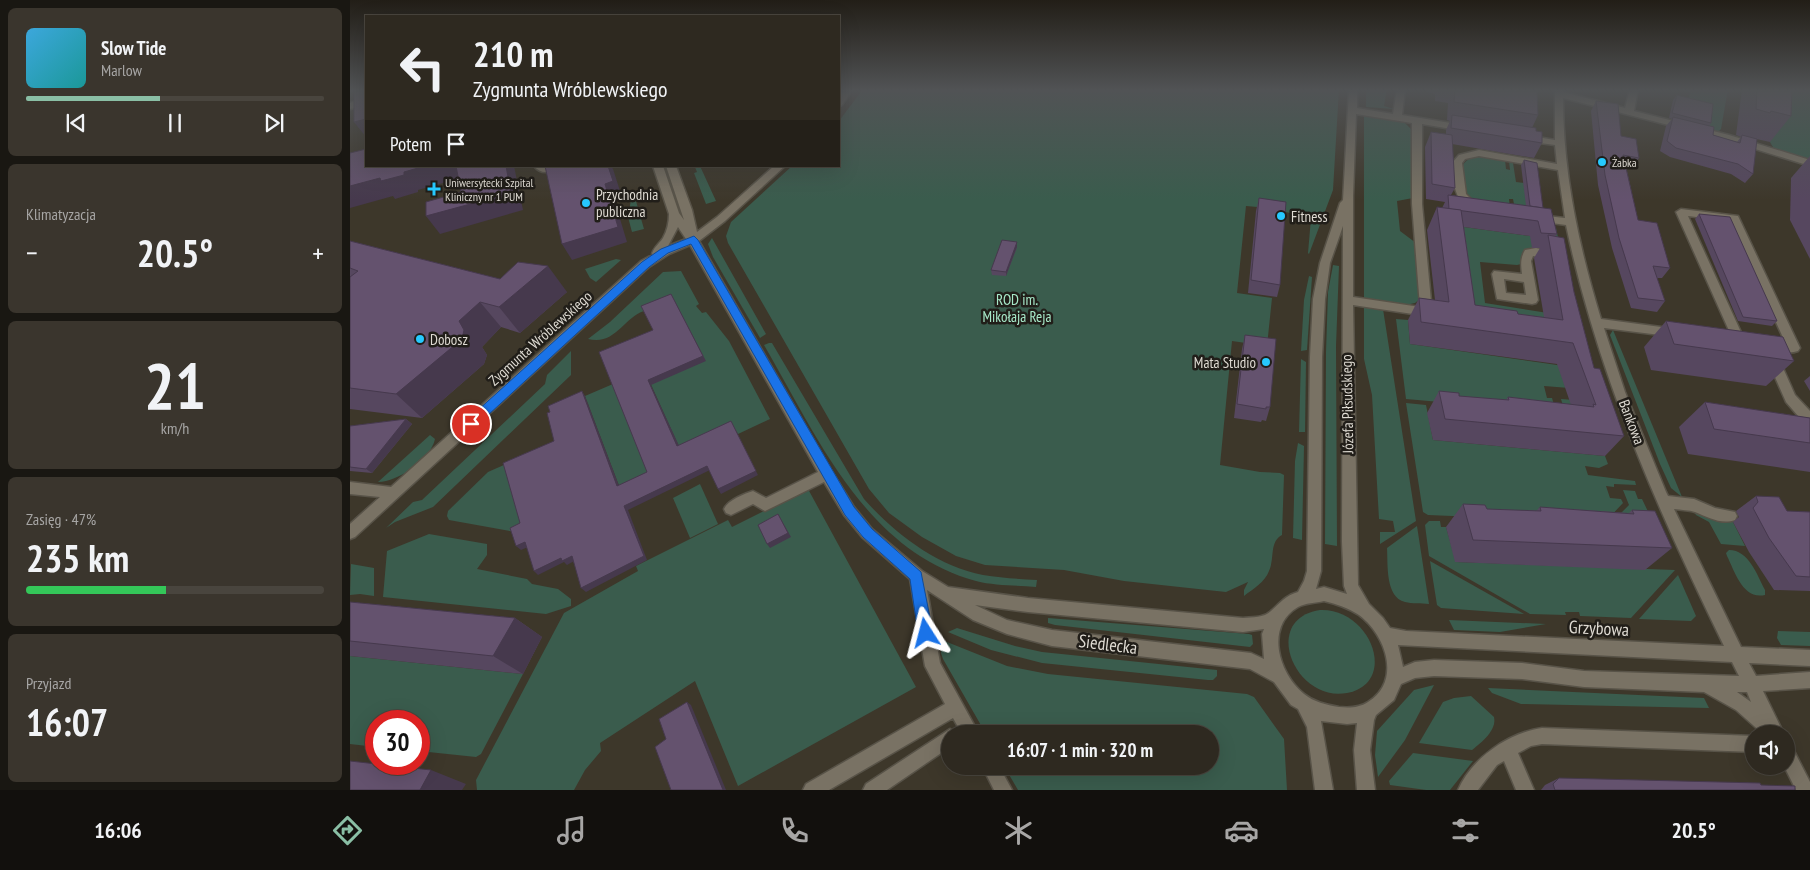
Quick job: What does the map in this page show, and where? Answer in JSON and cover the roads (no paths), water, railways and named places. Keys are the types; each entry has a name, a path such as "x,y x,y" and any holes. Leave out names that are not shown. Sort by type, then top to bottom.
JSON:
{"street":[{"name":"Józefa Piłsudskiego","path":"1350,126 1347,300 1349,572 1351,586 1363,609"},
{"path":"1347,300 1426,312 1417,204 1417,126"},
{"name":"Bankowa","path":"1560,126 1562,168 1570,222 1579,264 1596,323 1622,398 1664,502 1771,725"},
{"path":"1681,126 1810,163"},
{"path":"1515,133 1560,143"},
{"path":"1481,210 1470,205 1459,191 1457,163 1462,157 1479,153 1562,168"},
{"name":"Siedlecka","path":"658,167 674,214 694,240 826,474 849,511 867,533 916,576 978,615 1007,627 1052,638 1251,661 1277,675"},
{"name":"Siedlecka","path":"671,167 687,210 694,240"},
{"name":"Zygmunta Wróblewskiego","path":"350,533 646,264 665,251 694,240 721,219 779,167"},
{"name":"Józefa Piłsudskiego","path":"1303,597 1311,583 1314,571 1316,357 1320,290 1324,263 1348,196"},
{"path":"1748,342 1794,348 1734,218 1681,212 1748,342 1790,398 1810,420"},
{"path":"646,264 672,233 675,225 674,214"},
{"path":"1529,217 1570,222"},
{"path":"1529,279 1526,261 1529,253 1536,252 1551,255 1579,264"},
{"path":"1596,323 1690,335"},
{"path":"731,509 753,498 765,505 826,474"},
{"path":"350,488 394,493"},
{"path":"1664,502 1694,505 1714,514 1730,516"},
{"path":"916,576 928,652 933,666 956,707 962,725"},
{"name":"Siedlecka","path":"944,593 1036,606 1243,625 1258,624 1276,617"},
{"path":"1316,594 1348,600 1363,609 1376,620 1386,635 1395,661 1395,678 1384,699 1370,710 1354,716 1338,716 1321,712 1304,704 1289,692 1277,675 1271,659 1269,641 1276,617 1292,602 1316,594"},
{"name":"Grzybowa","path":"1386,635 1396,638 1423,640 1810,658"},
{"path":"1395,678 1414,670 1434,668 1522,671 1584,679 1705,684 1752,684 1810,680"},
{"path":"1705,684 1732,696 1756,714 1766,725"},
{"path":"1304,704 1315,725 1324,790"},
{"path":"812,790 956,707"},
{"path":"1366,790 1361,750 1362,733 1370,710"},
{"path":"1467,790 1491,759 1529,738 1542,736 1745,744"},
{"path":"872,790 941,743"},
{"path":"1508,750 1522,779 1525,790"},
{"path":"1795,771 1805,790"},
{"path":"995,775 1004,790"}],"place":[{"name":"Żabka","path":"1602,162"},
{"name":"Uniwersytecki Szpital Kliniczny nr 1 PUM","path":"434,189"},
{"name":"Przychodnia publiczna","path":"586,203"},
{"name":"Fitness","path":"1281,216"},
{"name":"Dobosz","path":"420,339"},
{"name":"Mata Studio","path":"1266,362"}],"park label":[{"name":"ROD im. Mikołaja Reja","path":"1017,308"}]}
